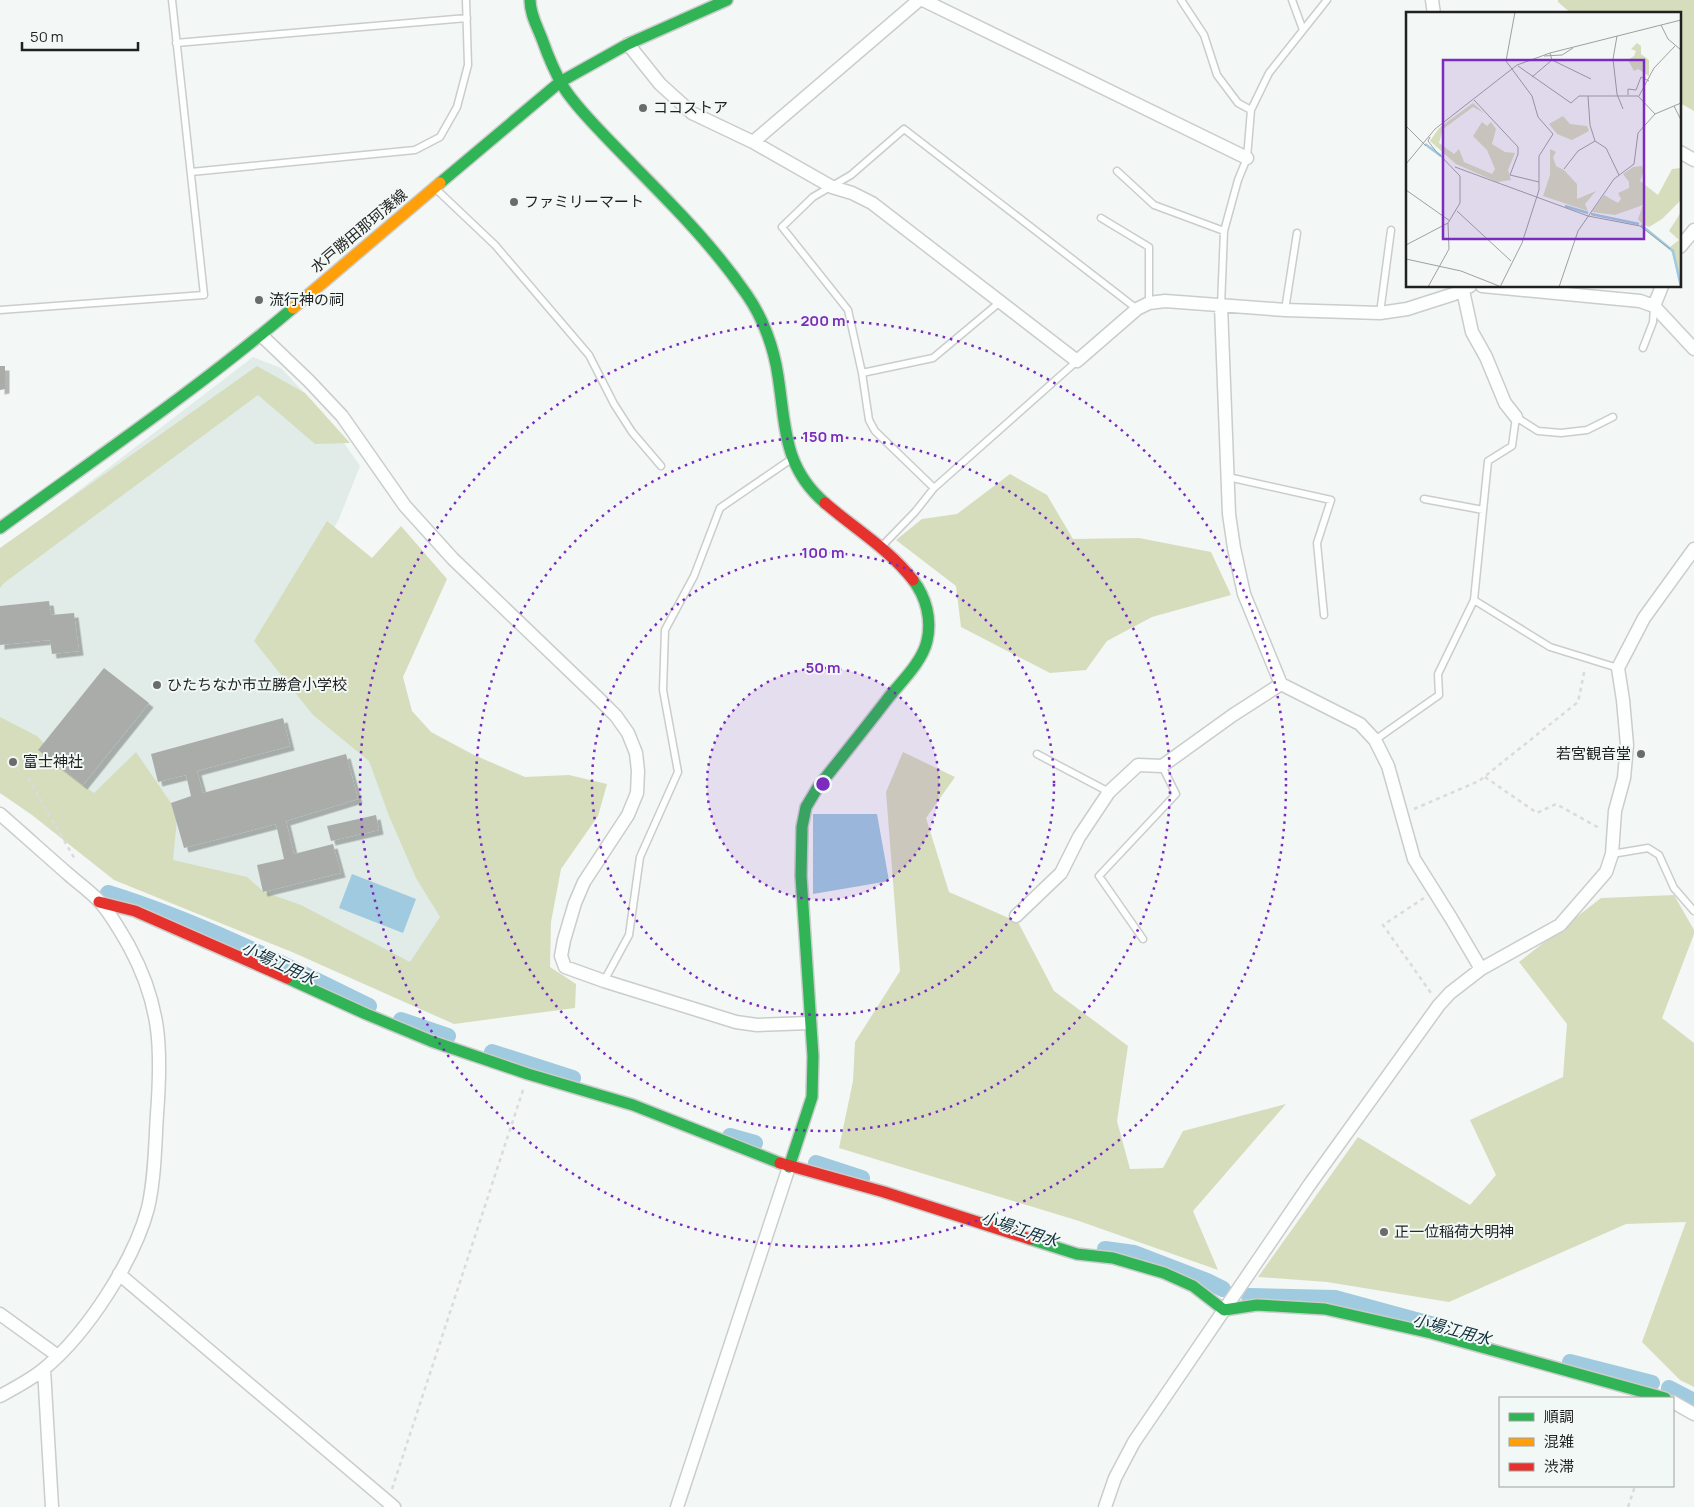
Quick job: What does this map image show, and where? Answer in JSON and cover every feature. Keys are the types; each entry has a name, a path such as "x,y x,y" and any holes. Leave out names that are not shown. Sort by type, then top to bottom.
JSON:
{"street":[{"path":"530,0 530,10 560,82 583,112 714,251 752,303 770,343 778,374 784,432 792,458 802,478 815,494 902,564 920,586 927,604 929,623 928,639 923,652 911,670 818,787 806,807 802,827 800,876 813,1056 812,1097 677,1507"},
{"name":"水戸勝田那珂湊線","path":"0,528 164,409 261,335 560,82 628,44 727,0"},
{"path":"753,142 921,0 1247,158"},
{"path":"628,44 660,84 692,113 753,142 832,187 852,193 872,203 1077,362 1138,309 1149,303 1165,301 1285,310 1380,314 1406,309 1454,294 1463,288"},
{"path":"1682,153 1694,160"},
{"path":"1682,245 1694,230"},
{"path":"1465,288 1472,332 1486,357 1505,403 1516,417"},
{"path":"1533,288 1558,289 1640,301 1654,306 1694,349"},
{"path":"1654,306 1661,288"},
{"path":"1221,306 1229,514 1244,594 1281,684 1360,724 1375,740 1388,766 1414,859 1482,969"},
{"path":"261,335 342,416 405,506 453,559 598,698 616,716 628,733 636,753 638,772 636,793 628,815 584,882 572,912 564,940 561,956 565,967 736,1022 757,1025 810,1023"},
{"path":"1106,1507 1115,1478 1134,1442 1310,1184 1439,1005 1450,993 1482,969 1560,925 1606,872 1612,854 1615,810 1624,778 1627,745 1618,668 1644,618 1693,553"},
{"path":"1016,916 1061,873 1078,838 1109,792 1138,765 1162,766 1233,715 1281,684"},
{"path":"0,814 100,902 128,945 145,978 154,1006 159,1032 160,1068 152,1186 142,1227 119,1274 84,1327 44,1369 0,1396"},
{"path":"100,902 134,911 423,1038 528,1074 633,1105 789,1167 884,1192 1077,1254 1113,1258 1164,1273 1192,1286 1224,1310 1258,1305 1324,1309 1431,1333 1666,1396"},
{"path":"119,1274 391,1504"},
{"path":"0,1314 58,1356"},
{"path":"44,1369 52,1507"},
{"path":"1674,1401 1694,1414"}],"lane":[{"path":"0,310 204,295 172,0"},
{"path":"192,172 415,150 440,137 457,107 468,66 466,0"},
{"path":"1182,0 1204,35 1217,76 1238,103 1252,110"},
{"path":"1292,0 1303,30"},
{"path":"1221,306 1224,230 1238,180 1247,158 1252,110 1269,73 1327,0"},
{"path":"176,43 467,18"},
{"path":"934,488 875,431 870,420 848,310 782,227 813,197 851,175 904,129 1138,309"},
{"path":"1117,171 1154,205 1224,230"},
{"path":"434,187 495,245 589,355 614,404 632,432 661,466"},
{"path":"1101,218 1149,247 1149,303"},
{"path":"1380,314 1391,230"},
{"path":"1285,310 1296,233"},
{"path":"862,373 933,358 1000,302"},
{"path":"1643,348 1653,322 1654,306"},
{"path":"880,548 915,512 934,488 1077,362"},
{"path":"1375,740 1439,695 1438,674 1474,600 1488,461 1512,446 1516,417 1538,430 1561,433 1586,430 1613,418"},
{"path":"604,981 629,934 640,857 678,772 663,690 665,630 694,576 720,508 792,458"},
{"path":"1228,477 1331,500 1317,543 1324,615"},
{"path":"1424,499 1483,510"},
{"path":"1474,600 1550,648 1618,668"},
{"path":"1037,754 1109,792"},
{"path":"1143,939 1099,876 1176,794 1162,766"},
{"path":"1612,854 1648,848 1659,855 1674,888 1694,911"}],"path":[{"path":"1401,815 1479,782 1578,702 1587,660"},
{"path":"1485,777 1537,812 1556,804 1612,835"},
{"path":"28,778 80,869"},
{"path":"1434,892 1383,925 1439,1005"},
{"path":"391,1504 528,1074"},
{"path":"1628,1507 1635,1487"}],"shaded area":[{"name":"ひたちなか市立勝倉小学校","path":"253,357 281,368 324,414 360,466 339,519 272,641 376,747 457,905 402,992 82,818 0,729 0,551"}],"green space":[{"path":"1558,0 1694,0 1694,111 1682,104 1682,12 1570,12"},
{"path":"257,366 305,393 350,443 315,444 258,395 4,583 0,588 0,548"},
{"path":"1010,474 1047,495 1073,539 1139,538 1211,552 1231,595 1152,617 1107,641 1086,670 1050,673 961,627 956,586 896,540 922,519 957,514"},
{"path":"327,521 372,558 401,526 447,579 403,677 412,711 431,732 474,755 525,777 569,775 607,784 598,816 561,869 551,922 550,967 576,984 575,1008 454,1024 292,952 114,880 32,815 0,793 0,717 37,736 83,785 94,793 136,752 171,803 178,809 173,860 247,877 264,892 301,905 410,962 440,917 416,878 389,816 369,761 313,715 254,641"},
{"path":"903,752 955,777 926,818 949,892 1018,922 1054,991 1128,1046 1117,1121 1130,1169 1163,1168 1183,1131 1286,1104 1193,1211 1218,1270 1079,1221 839,1148 853,1081 855,1042 900,971 886,792"},
{"path":"1674,895 1694,930 1662,1018 1694,1043 1694,1387 1680,1380 1642,1342 1686,1222 1626,1224 1449,1302 1327,1282 1258,1277 1358,1137 1470,1205 1496,1175 1470,1120 1563,1077 1567,1024 1519,962 1601,898"}],"water":[{"path":"813,814 877,814 889,881 813,894"},
{"path":"352,874 416,899 403,933 339,908"}],"building":[{"path":"0,366 5,366 5,389 0,390"},
{"path":"49,601 51,615 74,613 79,651 52,654 50,640 0,645 0,606"},
{"path":"104,668 149,703 83,785 38,750"},
{"path":"283,718 290,746 197,771 203,793 346,754 358,799 286,821 294,854 333,844 341,873 263,892 257,865 284,859 276,824 184,848 171,803 191,796 186,775 158,782 151,754"},
{"path":"376,815 379,830 331,841 327,826"}],"waterway":[{"name":"小場江用水","path":"108,893 208,930 273,959 369,1006"},
{"name":"小場江用水","path":"401,1020 448,1036"},
{"name":"小場江用水","path":"492,1052 573,1078"},
{"name":"小場江用水","path":"730,1136 755,1143"},
{"name":"小場江用水","path":"816,1163 862,1178"},
{"name":"小場江用水","path":"1105,1249 1134,1253 1223,1289"},
{"name":"小場江用水","path":"1249,1296 1335,1298 1438,1326"},
{"name":"小場江用水","path":"1570,1362 1652,1383"},
{"name":"小場江用水","path":"1669,1388 1694,1401"}],"traffic: fast":[{"path":"530,0 532,15 549,58 568,94 577,106 702,237 730,271 753,304 763,323 774,355 785,429 794,460 801,475 811,489 825,503"},
{"path":"440,183 560,82 628,44 727,0"},
{"path":"0,528 222,366 293,308"},
{"path":"789,1167 812,1097 813,1056 801,876 802,827 806,807 818,787 921,656 927,641 929,625 927,609 913,580"},
{"path":"287,978 431,1041 528,1074 633,1105 780,1163"},
{"path":"1030,1239 1077,1254 1113,1258 1164,1273 1193,1286 1224,1310 1257,1305 1325,1309 1431,1333 1661,1397"}],"traffic: slow":[{"path":"293,308 440,183"}],"traffic: jam":[{"path":"825,503 883,549 913,580"},
{"path":"99,902 135,911 287,978"},
{"path":"780,1163 884,1192 1030,1239"}],"place":[{"name":"ココストア","path":"643,108"},
{"name":"ファミリーマート","path":"514,202"},
{"name":"流行神の祠","path":"259,300"},
{"name":"ひたちなか市立勝倉小学校","path":"157,685"},
{"name":"若宮観音堂","path":"1641,754"},
{"name":"富士神社","path":"13,762"},
{"name":"正一位稲荷大明神","path":"1384,1232"}]}
